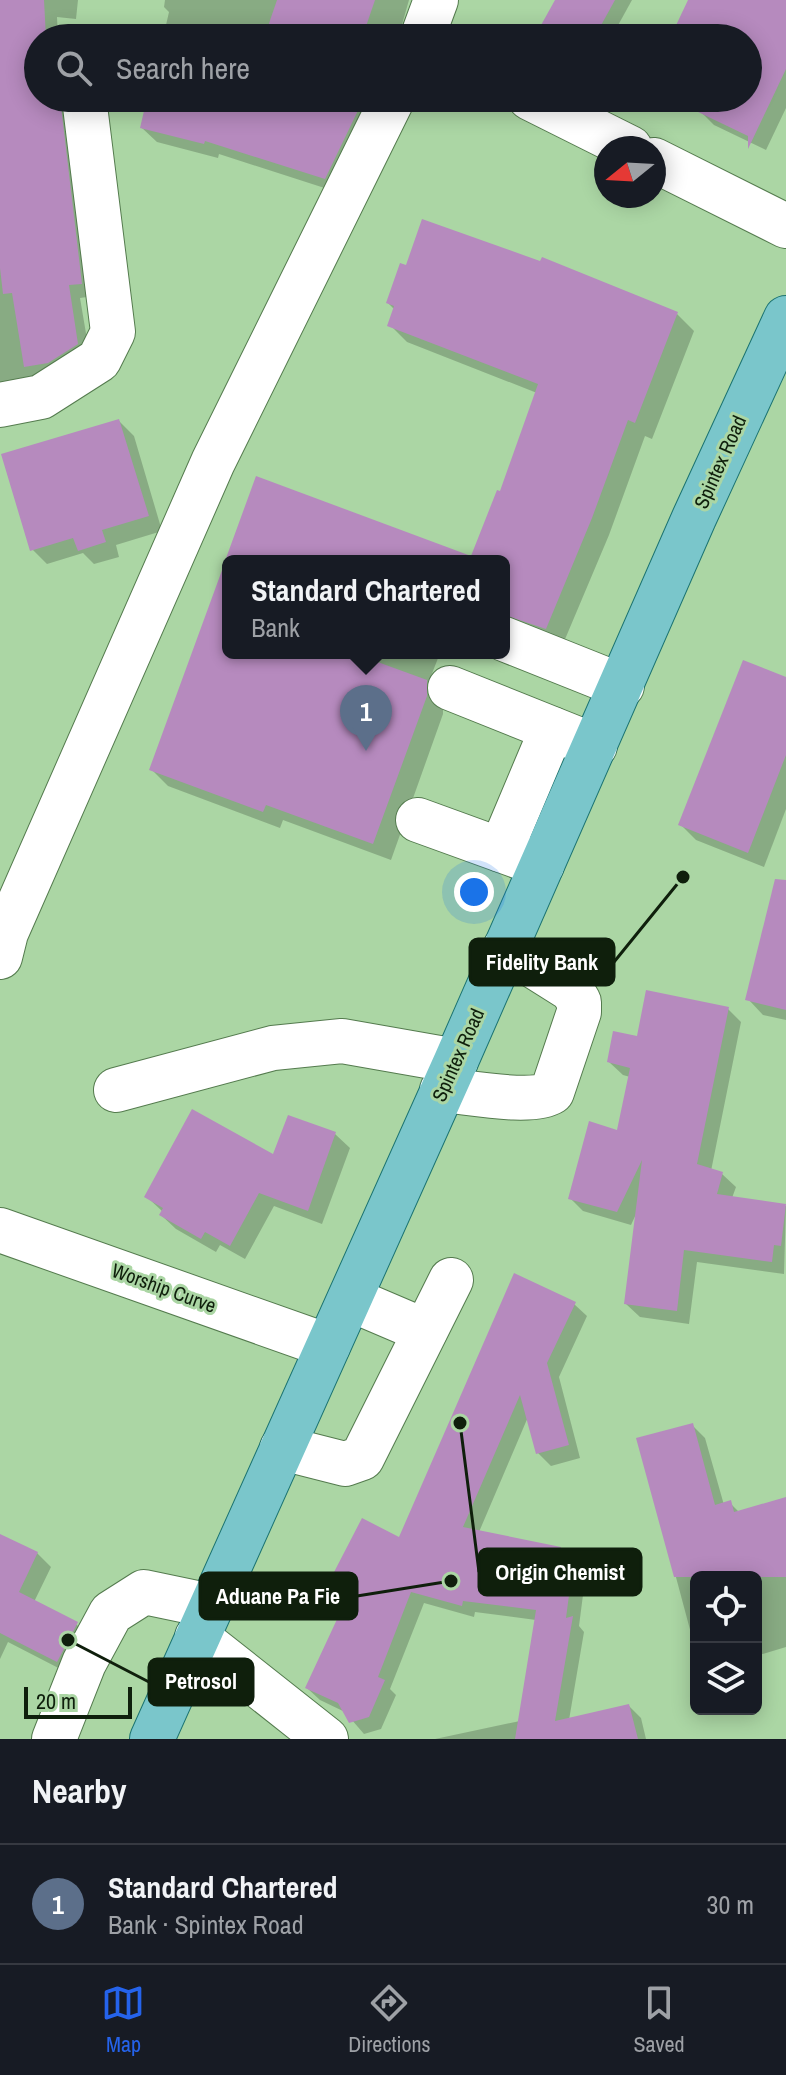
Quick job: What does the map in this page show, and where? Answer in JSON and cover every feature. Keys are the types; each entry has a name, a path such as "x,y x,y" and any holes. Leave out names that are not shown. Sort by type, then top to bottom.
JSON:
{"main road":[{"name":"Spintex Road","path":"152,1739 622,686 784,312"}],"street":[{"path":"427,24 436,0"},
{"path":"0,405 41,397 99,360 113,332 86,112"},
{"path":"2,935 213,462 386,112"},
{"path":"558,112 606,136"},
{"path":"666,166 786,226"},
{"path":"510,641 622,686"},
{"path":"450,688 595,746"},
{"path":"501,850 552,729"},
{"path":"418,820 542,865"},
{"path":"116,1090 273,1048 342,1041 529,1098 545,1097 552,1092 565,1057 579,1012 579,1002 572,990 505,948"},
{"name":"Worship Curve","path":"0,1230 328,1346"},
{"path":"282,1448 345,1464 362,1458 451,1280"},
{"path":"350,1299 425,1331"},
{"path":"54,1739 84,1663 111,1613 144,1592 204,1621 326,1739"}],"building":[{"path":"0,0 44,0 45,24 24,24 24,112 62,112 82,284 69,285 78,344 48,363 24,367 12,293 3,294 0,268"},
{"path":"277,0 375,0 367,24 269,24"},
{"path":"555,0 615,0 602,24 542,24"},
{"path":"688,0 786,0 786,69 748,149 748,136 698,112 762,112 762,24 677,24"},
{"path":"144,112 357,112 325,179 205,141 204,144 140,128"},
{"path":"422,219 540,261 542,257 678,312 635,423 628,420 546,629 510,617 510,555 471,555 497,490 500,491 538,384 387,326 394,306 386,303 400,263 406,265"},
{"path":"119,419 149,516 102,530 106,542 78,551 73,538 30,551 1,454"},
{"path":"256,476 468,555 227,555"},
{"path":"222,570 222,659 369,659 427,680 427,696 373,844 266,805 263,812 149,770"},
{"path":"743,660 786,677 786,755 748,853 678,825"},
{"path":"775,879 786,880 786,1010 745,1000"},
{"path":"646,990 729,1007 697,1164 723,1172 717,1194 786,1204 781,1246 774,1245 772,1262 684,1250 677,1311 624,1304 642,1160 617,1212 568,1199 589,1121 617,1130 630,1068 607,1062 613,1031 637,1036"},
{"path":"192,1109 273,1154 288,1115 336,1132 308,1211 259,1193 230,1246 205,1232 201,1239 159,1215 163,1208 144,1197"},
{"path":"514,1273 576,1302 547,1363 569,1445 536,1454 520,1395 463,1527 561,1547 556,1578 571,1580 566,1618 573,1616 555,1721 629,1704 638,1739 515,1739 536,1610 463,1601 462,1606 411,1592 378,1677 385,1680 369,1717 349,1723 338,1703 305,1688 339,1615 317,1605 362,1518 399,1537"},
{"path":"693,1423 715,1505 731,1500 734,1512 786,1497 786,1577 762,1577 762,1571 690,1571 690,1577 674,1577 636,1438"},
{"path":"0,1534 38,1552 19,1592 78,1622 57,1662 0,1633"}],"place":[{"name":"Standard Chartered","path":"366,751"},
{"name":"Fidelity Bank","path":"683,877"},
{"name":"Origin Chemist","path":"460,1423"},
{"name":"Aduane Pa Fie","path":"451,1581"},
{"name":"Petrosol","path":"68,1640"}]}
